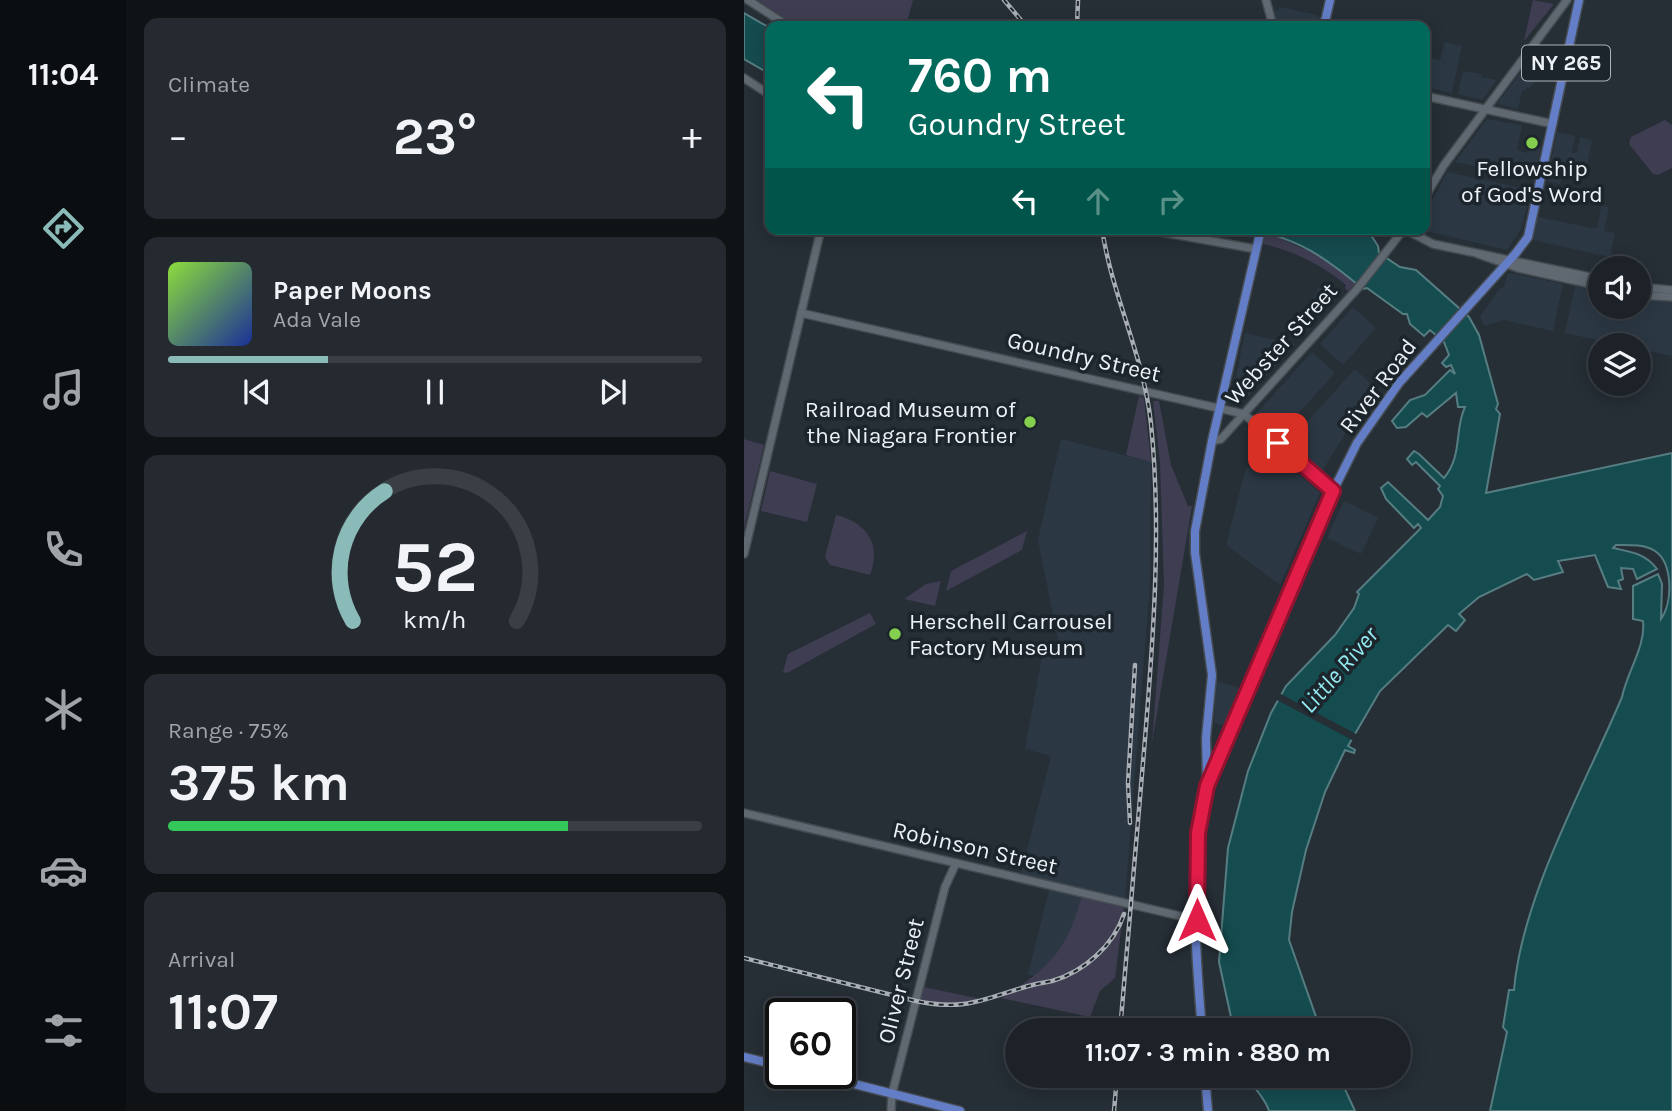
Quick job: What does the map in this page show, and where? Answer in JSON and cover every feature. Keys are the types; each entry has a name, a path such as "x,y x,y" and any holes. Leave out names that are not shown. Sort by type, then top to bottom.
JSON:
{"main road":[{"path":"1325,21 1330,0"},
{"name":"NY 265","path":"1509,262 1528,237 1579,0"},
{"path":"1207,786 1206,738 1212,675 1194,539 1212,441 1259,235"},
{"name":"River Road","path":"1201,1018 1197,920 1198,833 1207,786 1333,491 1372,418 1418,362 1509,262"},
{"path":"744,1057 765,1062"},
{"path":"856,1085 960,1111"},
{"path":"1206,1088 1208,1111"}],"street":[{"path":"748,0 780,21"},
{"path":"1266,0 1272,21"},
{"path":"1430,188 1567,0"},
{"path":"744,78 765,92"},
{"path":"1430,97 1552,124"},
{"path":"744,554 820,235"},
{"path":"1178,235 1256,249"},
{"name":"Webster Street","path":"1212,441 1220,440 1244,414 1357,289 1400,235"},
{"path":"1414,235 1426,242 1588,283"},
{"path":"1509,262 1588,277"},
{"path":"1651,288 1672,290"},
{"path":"1651,296 1672,297"},
{"name":"Goundry Street","path":"801,313 1244,414 1333,491"},
{"name":"Robinson Street","path":"744,813 1197,920"},
{"name":"Oliver Street","path":"891,1111 892,1094 945,887 956,863"}],"shaded area":[{"path":"757,0 913,0 907,21 789,21"},
{"path":"1533,0 1554,4 1524,41"},
{"path":"1282,7 1320,18 1319,21 1277,21 1274,12"},
{"path":"1445,42 1462,46 1452,93 1430,88 1430,58 1440,60"},
{"path":"1530,60 1545,64 1532,86 1522,91 1518,109 1497,104"},
{"path":"1463,71 1497,80 1482,100 1458,94"},
{"path":"1487,119 1522,125 1517,150 1528,153 1530,145 1541,148 1534,179 1455,162"},
{"path":"1665,120 1672,125 1672,168 1658,175 1653,174 1629,144 1631,137"},
{"path":"1557,132 1575,136 1572,153 1577,153 1580,137 1592,140 1587,166 1575,164 1567,177 1562,177 1560,184 1547,181"},
{"path":"1447,172 1531,190 1521,229 1507,250 1430,232 1430,204"},
{"path":"1601,206 1609,207 1604,231 1615,233 1610,256 1533,240 1538,217 1597,229"},
{"path":"1265,235 1273,235 1329,260 1355,284 1348,291 1346,285 1317,265 1263,244"},
{"path":"1507,274 1563,284 1553,331 1504,320 1484,326 1480,317 1500,288 1504,288"},
{"path":"1321,284 1337,295 1304,334 1293,332"},
{"path":"1575,286 1588,289 1588,319 1651,319 1651,300 1672,302 1672,356 1651,352 1651,333 1588,333 1588,338 1565,333"},
{"path":"1353,307 1376,328 1343,365 1320,344"},
{"path":"1245,333 1295,344 1239,406 1230,404"},
{"path":"1312,352 1335,373 1278,436 1255,415"},
{"path":"1355,369 1374,387 1322,471 1289,442"},
{"path":"1139,396 1144,398 1151,462 1126,455"},
{"path":"1153,401 1159,401 1171,465 1188,506 1192,506 1152,743 1164,585 1160,463"},
{"path":"744,439 764,445 744,529"},
{"path":"1061,439 1151,462 1150,584 1125,899 1083,891 1075,921 1063,947 1037,976 1028,975 1051,882 1021,874 1051,756 1025,749 1045,640 1059,644 1038,540"},
{"path":"1276,454 1320,493 1280,585 1226,545 1246,467 1263,471"},
{"path":"770,471 817,484 807,522 761,511"},
{"path":"1344,501 1378,518 1361,554 1327,538"},
{"path":"836,515 856,523 869,536 874,554 870,575 830,565 825,557"},
{"path":"1027,531 1022,550 946,591 951,571"},
{"path":"941,581 935,606 904,599 926,584"},
{"path":"870,613 876,624 787,673 783,672 788,654"},
{"path":"1216,681 1240,688 1224,726 1214,722"},
{"path":"1083,891 1125,899 1115,978 1100,991 1090,1017 1001,998 1019,987 1056,955 1071,928"},
{"path":"924,987 990,1001 955,1007 920,1004"}],"water":[{"path":"744,13 765,25 765,71 744,59"},
{"name":"Little River","path":"1273,235 1371,235 1379,253 1400,267 1416,270 1469,317 1479,335 1498,404 1496,409 1500,414 1486,493 1672,453 1672,1111 1490,1111 1507,1032 1503,1027 1509,990 1514,990 1519,954 1529,917 1557,841 1622,697 1642,640 1643,621 1633,619 1633,586 1658,574 1662,584 1661,619 1668,603 1669,583 1665,564 1655,551 1641,546 1616,545 1613,548 1643,556 1657,569 1637,579 1633,569 1621,568 1623,579 1618,581 1621,589 1608,587 1595,555 1558,561 1563,572 1534,580 1527,574 1479,597 1459,614 1465,620 1456,631 1448,625 1380,691 1348,746 1355,750 1354,753 1345,750 1325,792 1306,850 1292,912 1289,940 1316,1018 1231,1018 1219,962 1228,848 1248,771 1271,713 1286,686 1335,635 1354,608 1359,594 1357,592 1421,528 1418,524 1414,528 1386,499 1381,488 1388,482 1428,520 1440,507 1443,496 1438,489 1440,486 1416,462 1412,465 1407,459 1414,451 1444,478 1454,460 1465,407 1458,407 1456,393 1427,417 1422,413 1406,427 1397,428 1392,421 1410,400 1425,395 1450,370 1455,374 1451,365 1446,367 1442,363 1449,355 1444,342 1430,330 1424,336 1410,324 1407,314 1403,314 1367,288 1363,289 1337,268 1298,244"},
{"path":"1255,1088 1344,1088 1355,1111 1269,1111"}],"pier":[{"path":"1279,693 1358,735 1354,741 1275,699"}],"railway":[{"path":"1004,0 1022,21"},
{"path":"1077,21 1078,0"},
{"path":"1103,235 1147,399 1156,505 1150,670 1121,1018"},
{"path":"1130,823 1128,783 1135,665"},
{"path":"744,958 916,1001 947,1005 972,1003 1052,981 1075,971 1105,946 1124,914"},
{"path":"1114,1111 1116,1088"}],"place":[{"name":"Fellowship of God's Word","path":"1532,143"},
{"name":"Railroad Museum of the Niagara Frontier","path":"1030,422"},
{"name":"Herschell Carrousel Factory Museum","path":"895,634"}],"route":[{"path":"1197,920 1198,833 1207,786 1333,491 1278,443"}]}
